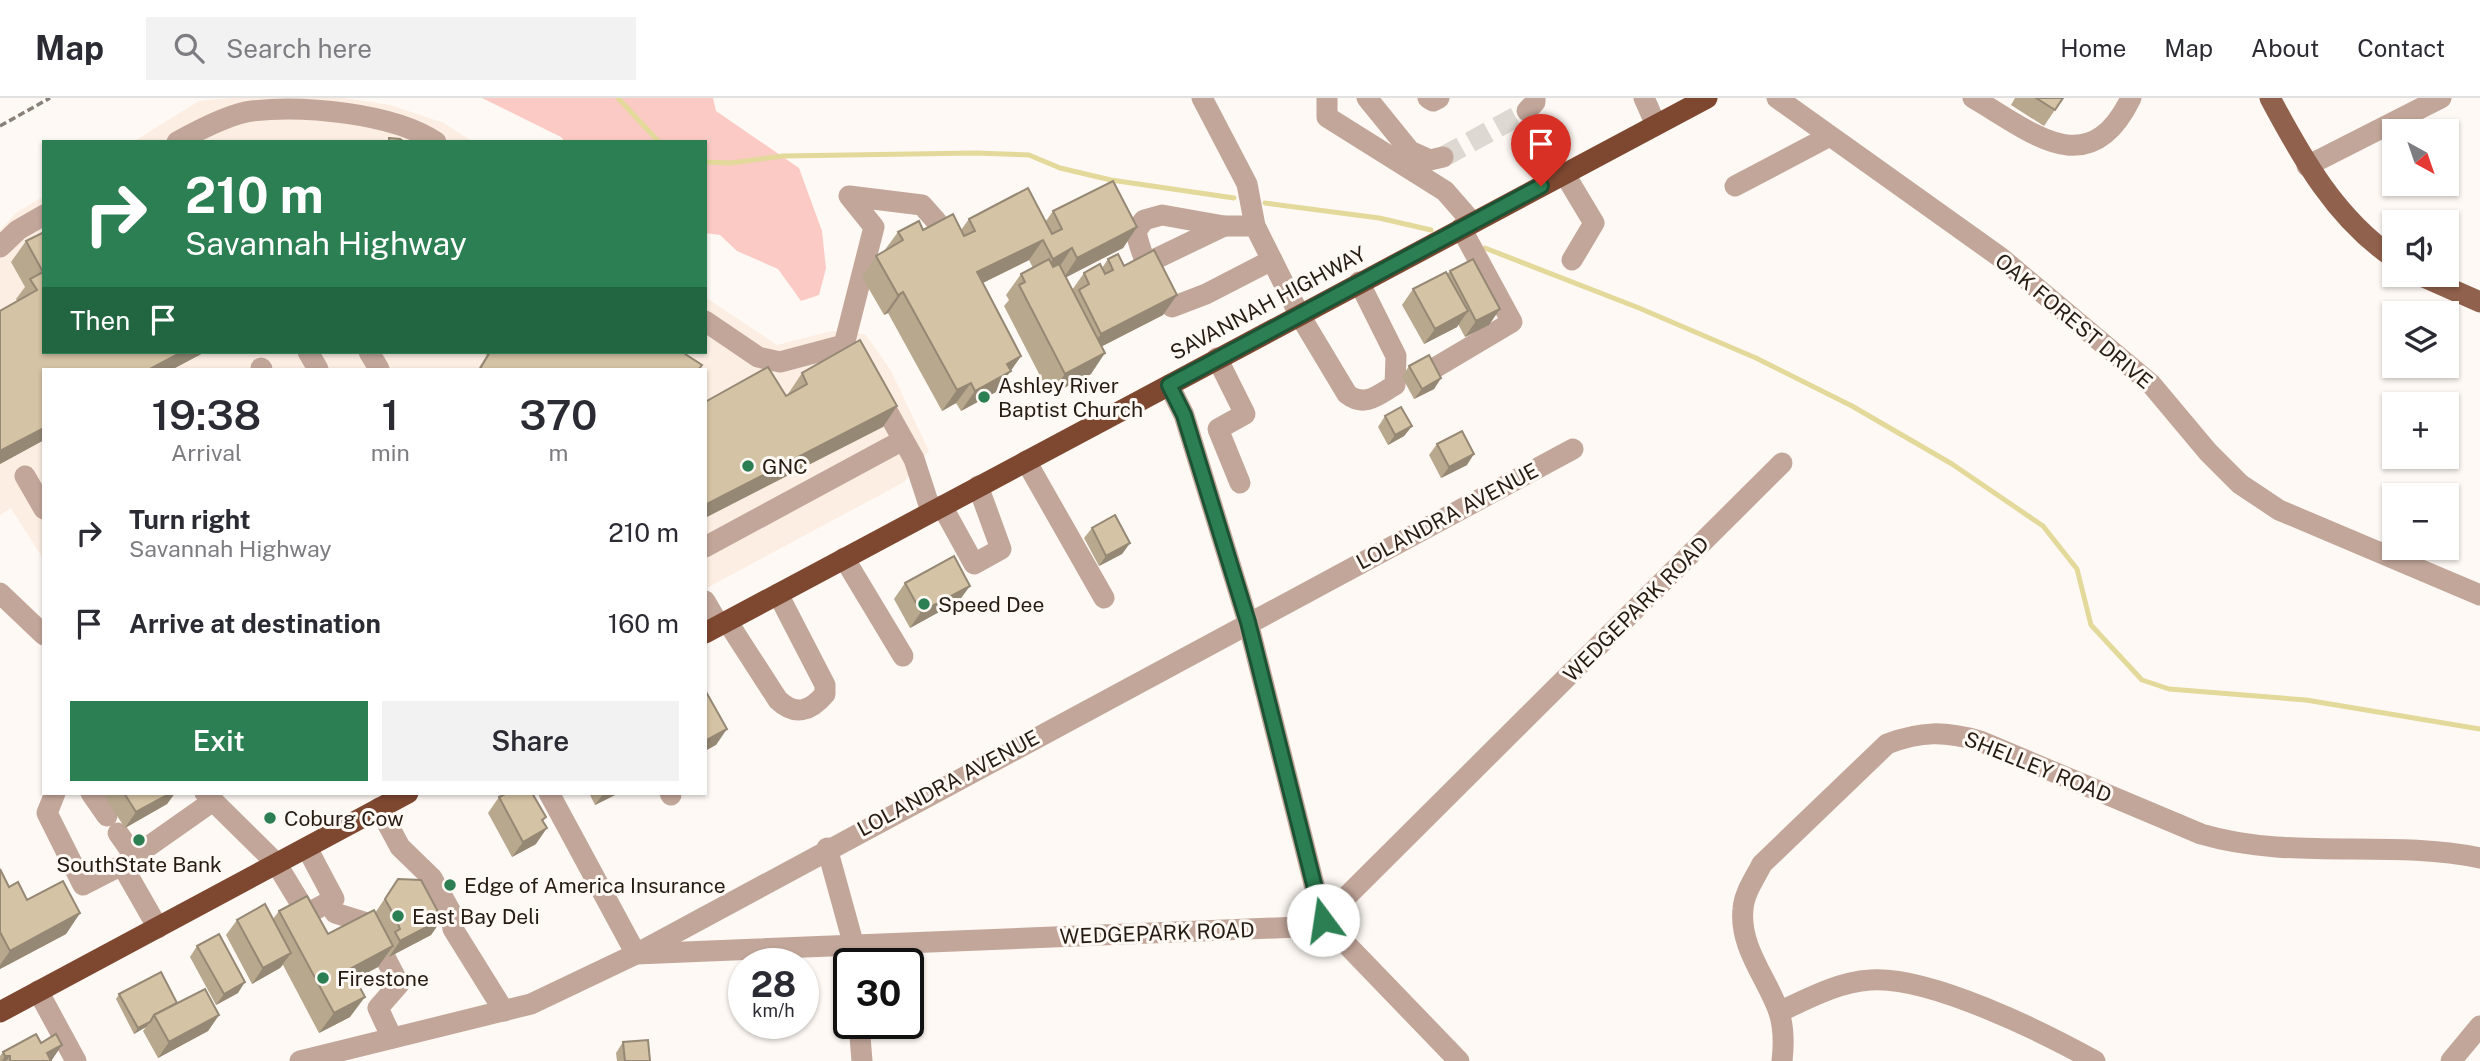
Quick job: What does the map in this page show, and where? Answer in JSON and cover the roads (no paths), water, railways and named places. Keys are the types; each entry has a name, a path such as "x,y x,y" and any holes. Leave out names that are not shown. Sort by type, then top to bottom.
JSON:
{"highway":[{"name":"SAVANNAH HIGHWAY","path":"717,626 1707,98"},
{"path":"0,1012 404,795"}],"main road":[{"path":"2270,98 2307,166 2364,238 2382,250"},
{"path":"2446,287 2480,302"}],"street":[{"path":"1202,98 1247,184 1255,226 1299,314 1347,394 1355,401 1366,402 1395,385 1397,362 1359,282"},
{"path":"1326,98 1327,117 1445,191 1466,225 1512,322 1433,369"},
{"path":"1367,98 1410,151 1430,160 1443,157"},
{"path":"1428,98 1433,101 1438,98"},
{"path":"1644,98 1656,125"},
{"name":"OAK FOREST DRIVE","path":"1777,98 1828,137 2000,257 2151,384 2208,453 2239,484 2279,510 2480,595"},
{"path":"1973,98 2054,143 2079,147 2091,144 2114,125 2130,98"},
{"path":"2307,166 2441,98"},
{"path":"182,140 250,111 312,110 372,117 431,140"},
{"path":"1735,186 1828,137"},
{"path":"1564,173 1594,223 1572,260"},
{"path":"844,345 874,227 849,195 922,205 937,222"},
{"path":"1255,226 1224,226 1162,215 1150,216 1136,231 1147,263 1167,304 1172,307 1206,294 1272,260"},
{"path":"0,247 18,230 42,216"},
{"path":"1147,263 1224,226"},
{"path":"707,322 758,357 780,362 844,345 854,352 914,459 936,509 974,565 1001,550 978,486"},
{"path":"1217,358 1245,414 1218,429 1240,483"},
{"path":"1169,385 1184,415 1248,622 1323,920 1459,1061"},
{"path":"707,546 903,440"},
{"name":"LOLANDRA AVENUE","path":"300,1061 531,1004 636,954 827,848 1573,449"},
{"path":"1026,461 1104,598"},
{"name":"WEDGEPARK ROAD","path":"924,951 1298,927 1323,920 1782,463"},
{"path":"25,476 42,506"},
{"path":"844,558 904,656"},
{"path":"0,593 42,633"},
{"path":"707,605 717,626 778,700 789,709 800,712 811,707 825,694 825,685 778,594"},
{"name":"SHELLEY ROAD","path":"1782,1061 1784,1035 1779,1012 1749,951 1744,932 1742,909 1749,887 1762,864 1887,744 1926,732 1954,733 1980,741 2201,834 2230,843 2290,849 2432,851 2480,859"},
{"path":"54,795 47,813 83,885 129,861 209,797 276,863 307,914 334,899 307,848"},
{"path":"92,795 113,825 158,928"},
{"path":"551,795 636,954"},
{"path":"379,808 400,847 432,878 451,912 453,929 505,1011"},
{"path":"827,848 852,948"},
{"path":"329,902 335,913 367,923 399,984 378,1008 393,1038"},
{"name":"WEDGEPARK ROAD","path":"636,954 833,955"},
{"path":"1779,1012 1845,984 1891,979 1969,1003 2095,1061"},
{"path":"38,991 76,1061"},
{"path":"2451,1061 2480,1026"},
{"path":"860,1039 862,1061"}],"waterway":[{"path":"618,98 657,140"},
{"path":"707,162 731,163 783,156 975,153 1029,155 1060,168 1111,180 1234,198"},
{"path":"1265,203 1379,218 1431,230"},
{"path":"1485,248 1639,308 1756,358 1852,406 1952,464 2043,526 2077,569 2091,625 2142,680 2169,689 2306,700 2480,729"}],"tunnel":[{"path":"1443,157 1527,111"}],"place":[{"name":"Ashley River Baptist Church","path":"984,397"},
{"name":"GNC","path":"748,466"},
{"name":"Speed Dee","path":"924,604"},
{"name":"Coburg Cow","path":"270,818"},
{"name":"SouthState Bank","path":"139,840"},
{"name":"Edge of America Insurance","path":"450,885"},
{"name":"East Bay Deli","path":"398,916"},
{"name":"Firestone","path":"323,978"}]}
